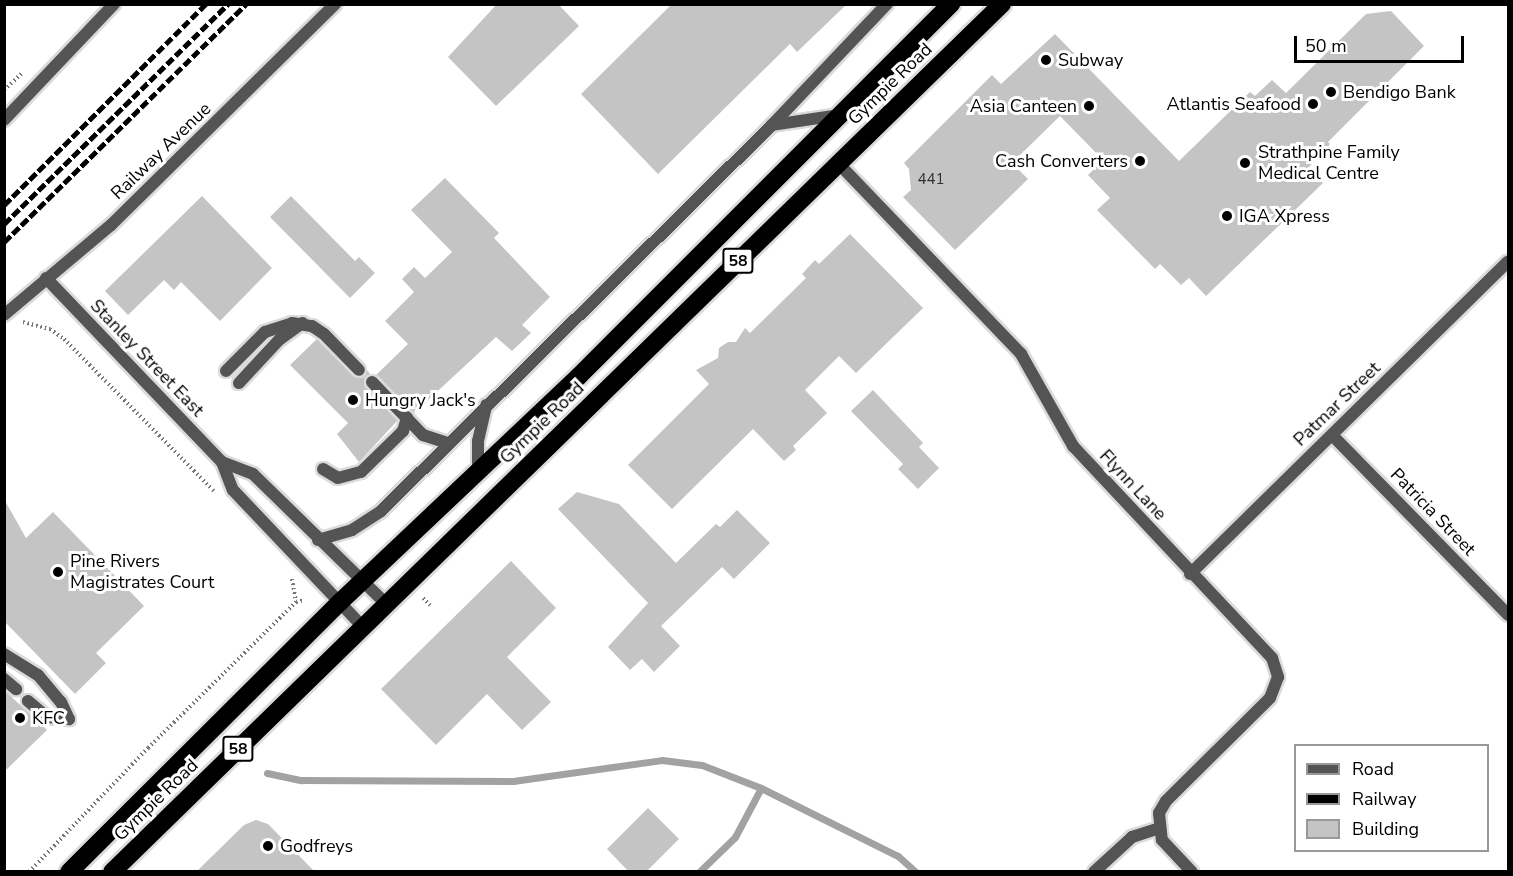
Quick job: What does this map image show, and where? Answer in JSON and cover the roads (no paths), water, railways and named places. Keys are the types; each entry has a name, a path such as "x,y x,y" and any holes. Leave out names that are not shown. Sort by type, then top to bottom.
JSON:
{"highway":[{"name":"Gympie Road","path":"69,872 340,602 578,376 951,4"},
{"name":"Gympie Road","path":"112,872 1002,4"}],"street":[{"path":"4,120 114,4"},
{"name":"Railway Avenue","path":"4,315 111,225 335,4"},
{"path":"318,540 368,521 772,125 887,4"},
{"name":"Gympie Road","path":"772,125 839,115"},
{"name":"Flynn Lane","path":"838,163 1022,354 1072,446 1190,574 1272,658 1278,676 1270,698 1166,801 1159,813 1159,828"},
{"name":"Patmar Street","path":"1190,574 1509,261"},
{"name":"Stanley Street East","path":"46,278 222,462 233,490 363,627"},
{"path":"239,383 279,340 302,323"},
{"path":"226,370 265,333 283,324 302,323 324,334 359,370"},
{"path":"372,382 423,435 447,443"},
{"path":"478,470 478,441 486,405"},
{"path":"323,469 338,478 361,472 403,431 406,418"},
{"name":"Patricia Street","path":"1332,435 1509,615"},
{"name":"Stanley Street East","path":"222,462 253,474 386,604"},
{"path":"4,654 38,675 61,702 69,719 47,717 28,701"},
{"path":"4,679 16,689"},
{"path":"1094,872 1132,837 1159,828 1162,840 1192,872"}],"waterway":[{"path":"267,773 301,780 513,781 662,760 702,765 761,788 898,856 916,872"},
{"path":"699,872 735,837 761,788"}],"railway":[{"path":"4,205 206,4"},
{"path":"4,224 228,4"},
{"path":"4,242 246,4"}],"place":[{"name":"Subway","path":"1046,60"},
{"name":"Bendigo Bank","path":"1331,92"},
{"name":"Atlantis Seafood","path":"1313,104"},
{"name":"Asia Canteen","path":"1089,106"},
{"name":"Cash Converters","path":"1140,161"},
{"name":"Strathpine Family Medical Centre","path":"1245,163"},
{"name":"IGA Xpress","path":"1227,216"},
{"name":"Hungry Jack's","path":"353,400"},
{"name":"Pine Rivers Magistrates Court","path":"58,572"},
{"name":"KFC","path":"20,718"},
{"name":"Godfreys","path":"268,846"}]}
